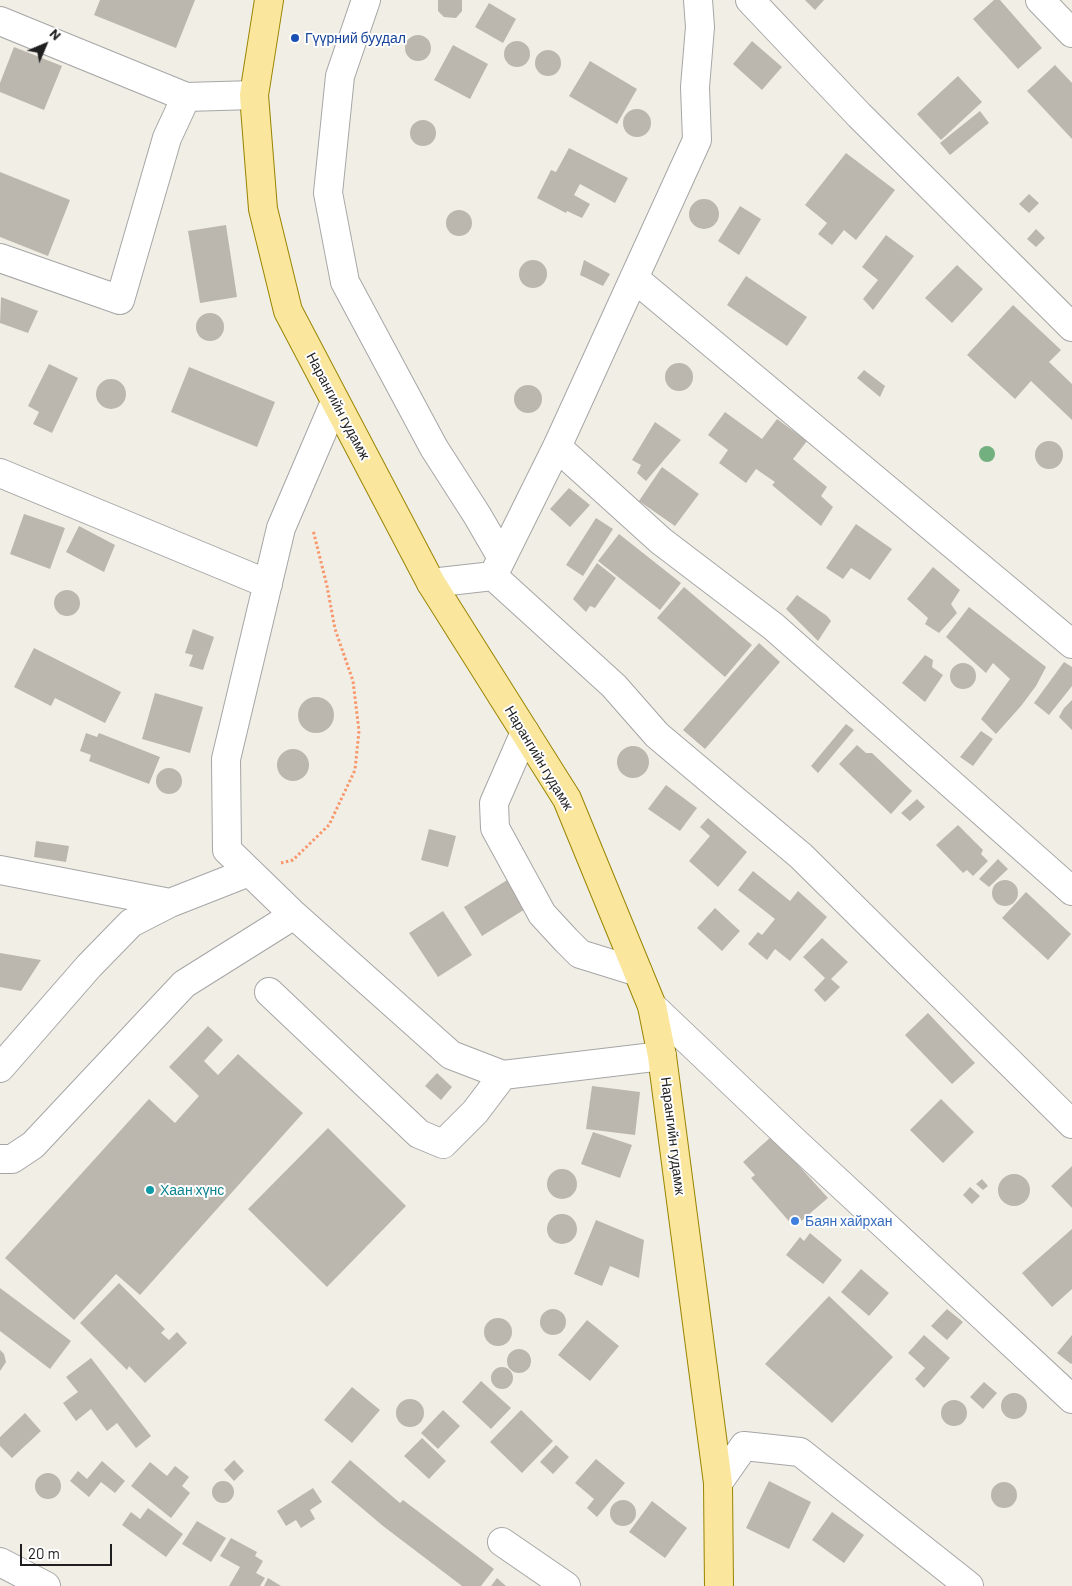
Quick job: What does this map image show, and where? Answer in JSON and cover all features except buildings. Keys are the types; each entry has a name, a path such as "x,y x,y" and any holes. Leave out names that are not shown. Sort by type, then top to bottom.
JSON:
{"main road":[{"name":"Нарангийн гудамж","path":"269,0 254,95 263,208 288,311 431,583 567,800 652,1006 662,1056 718,1484 719,1586"}],"street":[{"path":"366,0 340,76 328,193 345,282 434,448 477,515 497,567 614,686 657,735 801,856 1072,1124"},
{"path":"431,583 497,567 557,448 697,140 695,87 700,27 698,0"},
{"path":"750,0 859,115 1072,327"},
{"path":"1040,0 1072,33"},
{"path":"0,21 186,97 254,95"},
{"path":"0,258 120,300 167,138 186,97"},
{"path":"634,278 1072,644"},
{"path":"335,402 281,528 226,759 227,850 294,915 452,1055 503,1075 662,1056"},
{"path":"557,448 661,541 774,627 1072,892"},
{"path":"0,473 268,584"},
{"path":"525,732 494,803 495,828 542,914 566,940 580,954 638,972"},
{"path":"0,870 170,903"},
{"path":"0,1068 89,966 131,922 170,903 249,872"},
{"path":"0,1159 12,1159 33,1144 184,984 294,915"},
{"path":"268,992 419,1134 443,1144 475,1112 503,1075"},
{"path":"652,1006 794,1141 1072,1399"},
{"path":"718,1484 744,1446 800,1452 969,1586"},
{"path":"502,1542 566,1586"},
{"path":"0,1562 46,1586"}],"path":[{"path":"249,872 293,860 330,825 355,770 359,730 353,681 335,629 327,586 313,532 314,523"}],"place":[{"name":"Гүүрний буудал","path":"295,38"},
{"name":"Хаан хүнс","path":"150,1190"},
{"name":"Баян хайрхан","path":"795,1221"}]}
